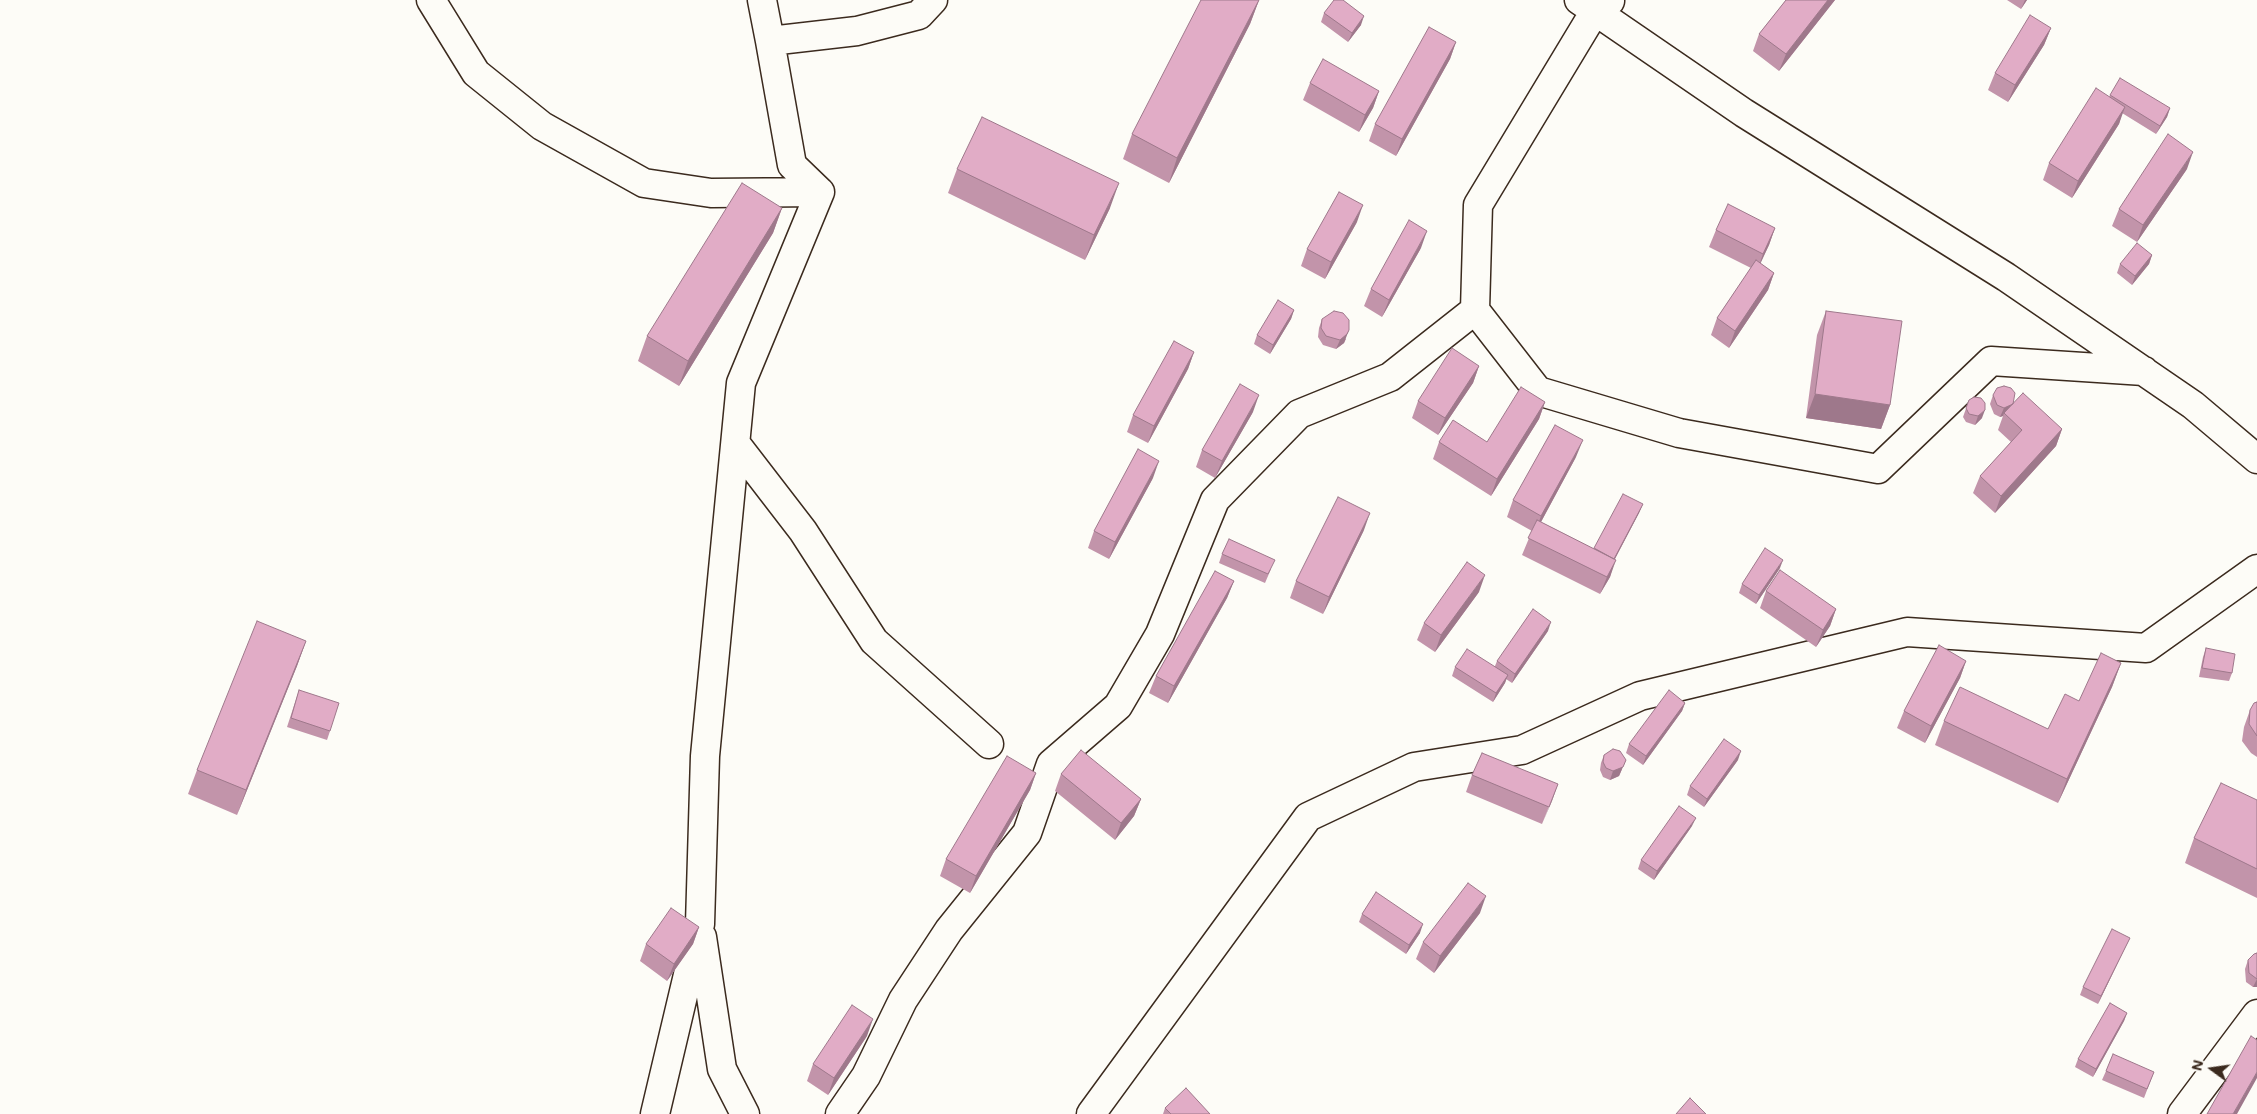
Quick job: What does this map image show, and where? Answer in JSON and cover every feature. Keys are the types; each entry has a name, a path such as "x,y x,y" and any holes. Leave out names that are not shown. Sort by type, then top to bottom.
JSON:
{"street":[{"path":"431,0 476,73 542,126 644,183 711,193 820,192"},
{"path":"762,0 792,165 820,192"},
{"path":"770,41 857,31 919,15 933,0"},
{"path":"2144,371 1991,360 1878,469 1679,433 1538,391 1475,310 1478,205 1595,4 1744,113 2006,277 2144,371 2193,405 2257,459"},
{"path":"745,1114 722,1069 700,924 705,756 742,383 820,192"},
{"path":"840,1114 866,1076 903,1000 949,930 1027,833 1051,764 1118,706 1160,634 1215,500 1299,414 1390,377 1475,310"},
{"path":"736,444 803,531 874,641 989,744"},
{"path":"1091,1114 1308,817 1414,768 1522,750 1640,696 1907,632 2146,648 2257,568"},
{"path":"655,1114 700,924"},
{"path":"2182,1114 2257,1014"}],"building":[{"path":"1201,0 1259,0 1177,158 1132,134"},
{"path":"1334,0 1343,0 1364,16 1352,33 1324,13"},
{"path":"1786,0 1828,0 1786,54 1759,34"},
{"path":"2030,15 2051,28 2015,85 1995,73"},
{"path":"1429,27 1456,42 1402,139 1375,124"},
{"path":"1323,59 1379,91 1365,115 1310,83"},
{"path":"2120,78 2170,108 2160,126 2110,95"},
{"path":"2096,88 2125,107 2078,181 2049,163"},
{"path":"982,117 1119,183 1094,235 957,169"},
{"path":"2168,134 2193,152 2143,225 2119,209"},
{"path":"742,183 782,208 688,361 647,336"},
{"path":"1339,192 1363,205 1331,262 1307,249"},
{"path":"1728,204 1775,228 1763,254 1716,230"},
{"path":"1409,220 1427,231 1389,300 1371,289"},
{"path":"2137,243 2152,255 2135,276 2120,264"},
{"path":"1756,260 1774,273 1735,331 1717,318"},
{"path":"1278,300 1294,310 1273,345 1257,335"},
{"path":"1334,311 1343,313 1349,320 1349,330 1340,340 1326,336 1321,328 1322,319"},
{"path":"1826,311 1902,321 1890,405 1815,394"},
{"path":"1174,341 1194,352 1154,426 1133,415"},
{"path":"1452,348 1479,366 1445,418 1418,401"},
{"path":"1240,384 1259,395 1222,461 1202,450"},
{"path":"2004,386 2011,388 2015,393 2013,404 2004,408 1997,405 1993,395 1997,388"},
{"path":"1521,387 1545,402 1497,479 1439,442 1453,420 1487,442"},
{"path":"2023,393 2062,429 2001,496 1980,476 2022,430 2004,413"},
{"path":"1974,397 1981,398 1985,403 1985,410 1978,416 1969,414 1966,408 1969,400"},
{"path":"1555,425 1583,440 1541,516 1513,500"},
{"path":"1138,449 1159,461 1115,542 1094,531"},
{"path":"1623,494 1643,504 1614,559 1594,548"},
{"path":"1338,497 1370,513 1329,597 1296,581"},
{"path":"1537,520 1616,560 1607,577 1528,538"},
{"path":"1229,539 1275,560 1268,574 1222,554"},
{"path":"1765,548 1783,560 1759,595 1742,584"},
{"path":"1467,562 1485,575 1441,635 1424,623"},
{"path":"1780,570 1836,609 1823,630 1766,591"},
{"path":"1215,571 1234,581 1174,686 1156,676"},
{"path":"1533,609 1551,622 1515,674 1497,661"},
{"path":"257,621 306,641 246,790 197,770"},
{"path":"1939,645 1966,661 1931,726 1904,711"},
{"path":"2206,648 2235,654 2232,673 2202,668"},
{"path":"1467,649 1508,675 1496,693 1455,667"},
{"path":"2101,653 2121,663 2067,779 1944,721 1960,687 2048,729 2065,694 2079,701"},
{"path":"299,690 339,703 330,731 291,718"},
{"path":"1669,690 1685,703 1646,756 1629,744"},
{"path":"2257,702 2257,736 2249,724 2250,710 2254,703"},
{"path":"1724,739 1741,751 1707,799 1690,786"},
{"path":"1613,749 1620,751 1626,760 1623,767 1613,771 1606,768 1603,762 1604,755"},
{"path":"1081,750 1141,799 1121,823 1061,774"},
{"path":"1482,753 1558,784 1549,807 1472,775"},
{"path":"1007,756 1036,773 976,876 946,859"},
{"path":"2221,783 2257,800 2257,869 2194,838"},
{"path":"1679,806 1696,818 1657,871 1641,860"},
{"path":"1468,883 1486,896 1440,956 1423,942"},
{"path":"1376,892 1423,924 1409,945 1362,914"},
{"path":"671,908 699,927 674,964 646,944"},
{"path":"2112,929 2130,938 2101,996 2083,987"},
{"path":"2257,953 2257,979 2249,973 2248,960"},
{"path":"2110,1003 2127,1013 2096,1069 2078,1059"},
{"path":"852,1005 873,1019 834,1078 813,1064"},
{"path":"2251,1036 2257,1040 2257,1072 2233,1114 2207,1114"},
{"path":"2113,1054 2154,1072 2147,1089 2106,1071"},
{"path":"1186,1088 1210,1114 1171,1114 1165,1108"},
{"path":"1690,1098 1706,1114 1676,1114"}]}
